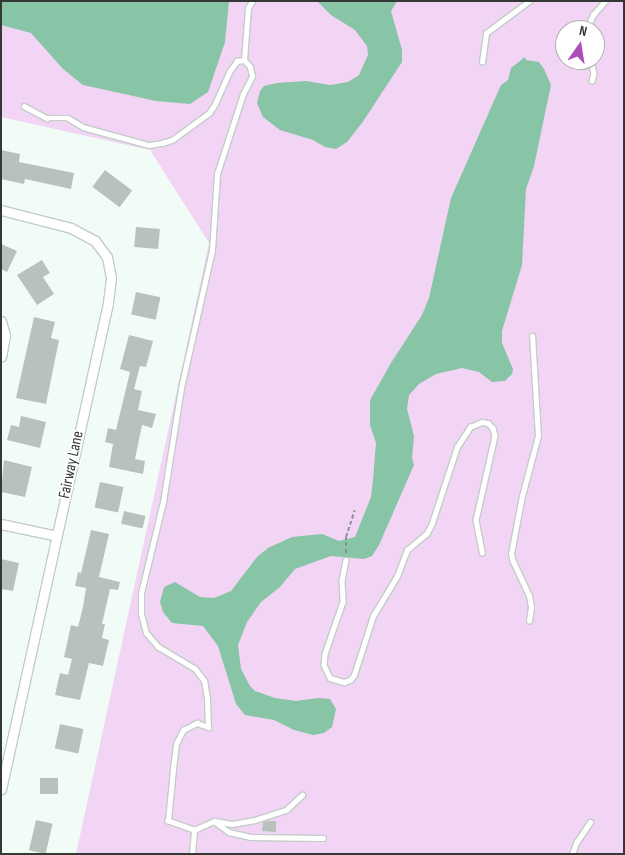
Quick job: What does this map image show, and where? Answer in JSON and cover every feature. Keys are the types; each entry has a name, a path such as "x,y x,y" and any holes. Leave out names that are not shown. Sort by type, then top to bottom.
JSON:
{"street":[{"name":"Fairway Lane","path":"1,210 71,228 95,240 107,257 111,278 108,303 1,789"},
{"path":"1,321 5,335 1,357"},
{"path":"1,524 57,536"}],"lane":[{"path":"252,1 248,8 244,60 250,67 252,76 243,94 217,174 212,250 181,388 162,502 141,593 141,614 146,632 158,647 195,669 204,681 208,699 208,727 197,723 190,725 183,730 176,744 168,821 194,830 214,821 232,824 256,820 286,810 302,795"},
{"path":"482,62 486,33 529,1"},
{"path":"591,20 605,1"},
{"path":"24,106 47,118 62,116 83,127 149,145 162,143 172,140 208,113 216,104 229,72 238,61 244,60"},
{"path":"592,81 593,70"},
{"path":"529,621 531,608 529,596 512,562 511,554 522,496 538,436 532,336"},
{"path":"346,560 342,580 343,602 324,654 324,665 330,678 344,682 350,680 354,675 373,616 397,576 407,550 427,533 432,523 457,447 470,427 482,422 488,423 493,428 495,436 476,520 482,552"},
{"path":"214,821 229,832 250,837 323,838"},
{"path":"572,854 576,843 590,822"},
{"path":"192,854 194,830"}],"path":[{"path":"346,560 346,537 355,510"}],"shaded area":[{"path":"1,1 624,1 624,854 76,854 209,243 150,150 1,117"},
{"path":"1,1 229,1 225,42 208,92 190,104 156,101 83,85 63,69 31,33 1,25"},
{"path":"317,1 397,1 391,11 402,50 402,62 362,123 347,142 336,149 325,147 313,140 280,130 263,117 257,103 260,91 264,86 306,81 330,85 348,82 359,75 368,55 367,46 355,30 331,15"},
{"path":"525,57 526,60 539,62 551,85 534,166 526,189 522,265 502,331 502,343 513,369 512,374 505,381 492,382 479,372 462,368 436,374 419,384 409,395 407,409 414,436 412,458 414,465 379,545 372,556 364,559 331,556 295,569 280,587 261,602 247,622 238,645 241,669 250,686 255,691 275,698 296,701 318,698 330,699 336,709 332,727 324,733 313,735 294,730 274,720 245,715 236,704 218,646 203,626 172,623 163,612 160,602 164,587 175,582 200,597 214,598 231,591 257,557 268,548 292,537 322,534 339,541 355,537 371,497 373,480 376,443 370,425 370,400 422,315 429,298 451,198 501,85 508,80 511,68"}],"building":[{"path":"1,150 20,154 19,162 74,173 71,189 25,179 24,184 1,179"},
{"path":"105,170 132,190 120,207 92,187"},
{"path":"136,227 160,229 158,249 134,247"},
{"path":"1,244 17,251 7,272 1,269"},
{"path":"42,260 50,273 43,277 54,294 37,305 17,275"},
{"path":"136,292 160,297 156,320 131,314"},
{"path":"34,317 55,322 51,338 59,340 46,404 16,398"},
{"path":"129,335 153,341 146,367 140,366 134,389 142,391 138,410 156,414 152,428 142,425 135,459 145,461 143,474 109,467 113,444 105,442 108,428 116,430 130,372 120,369"},
{"path":"21,416 46,422 40,448 7,440 11,425 19,427"},
{"path":"4,460 32,467 25,497 1,492"},
{"path":"100,482 123,487 118,512 95,507"},
{"path":"124,511 145,516 143,529 121,524"},
{"path":"91,530 109,534 99,577 120,582 118,590 110,589 102,624 105,624 102,638 109,640 103,666 89,663 80,700 55,695 60,673 68,675 72,659 64,657 71,625 78,627 83,607 86,588 75,586 78,572 81,573"},
{"path":"1,559 19,563 13,591 1,589"},
{"path":"60,724 83,729 78,753 55,748"},
{"path":"40,778 58,778 58,794 40,794"},
{"path":"36,820 53,824 46,854 29,850"},
{"path":"276,821 276,832 262,831 263,822"}]}
